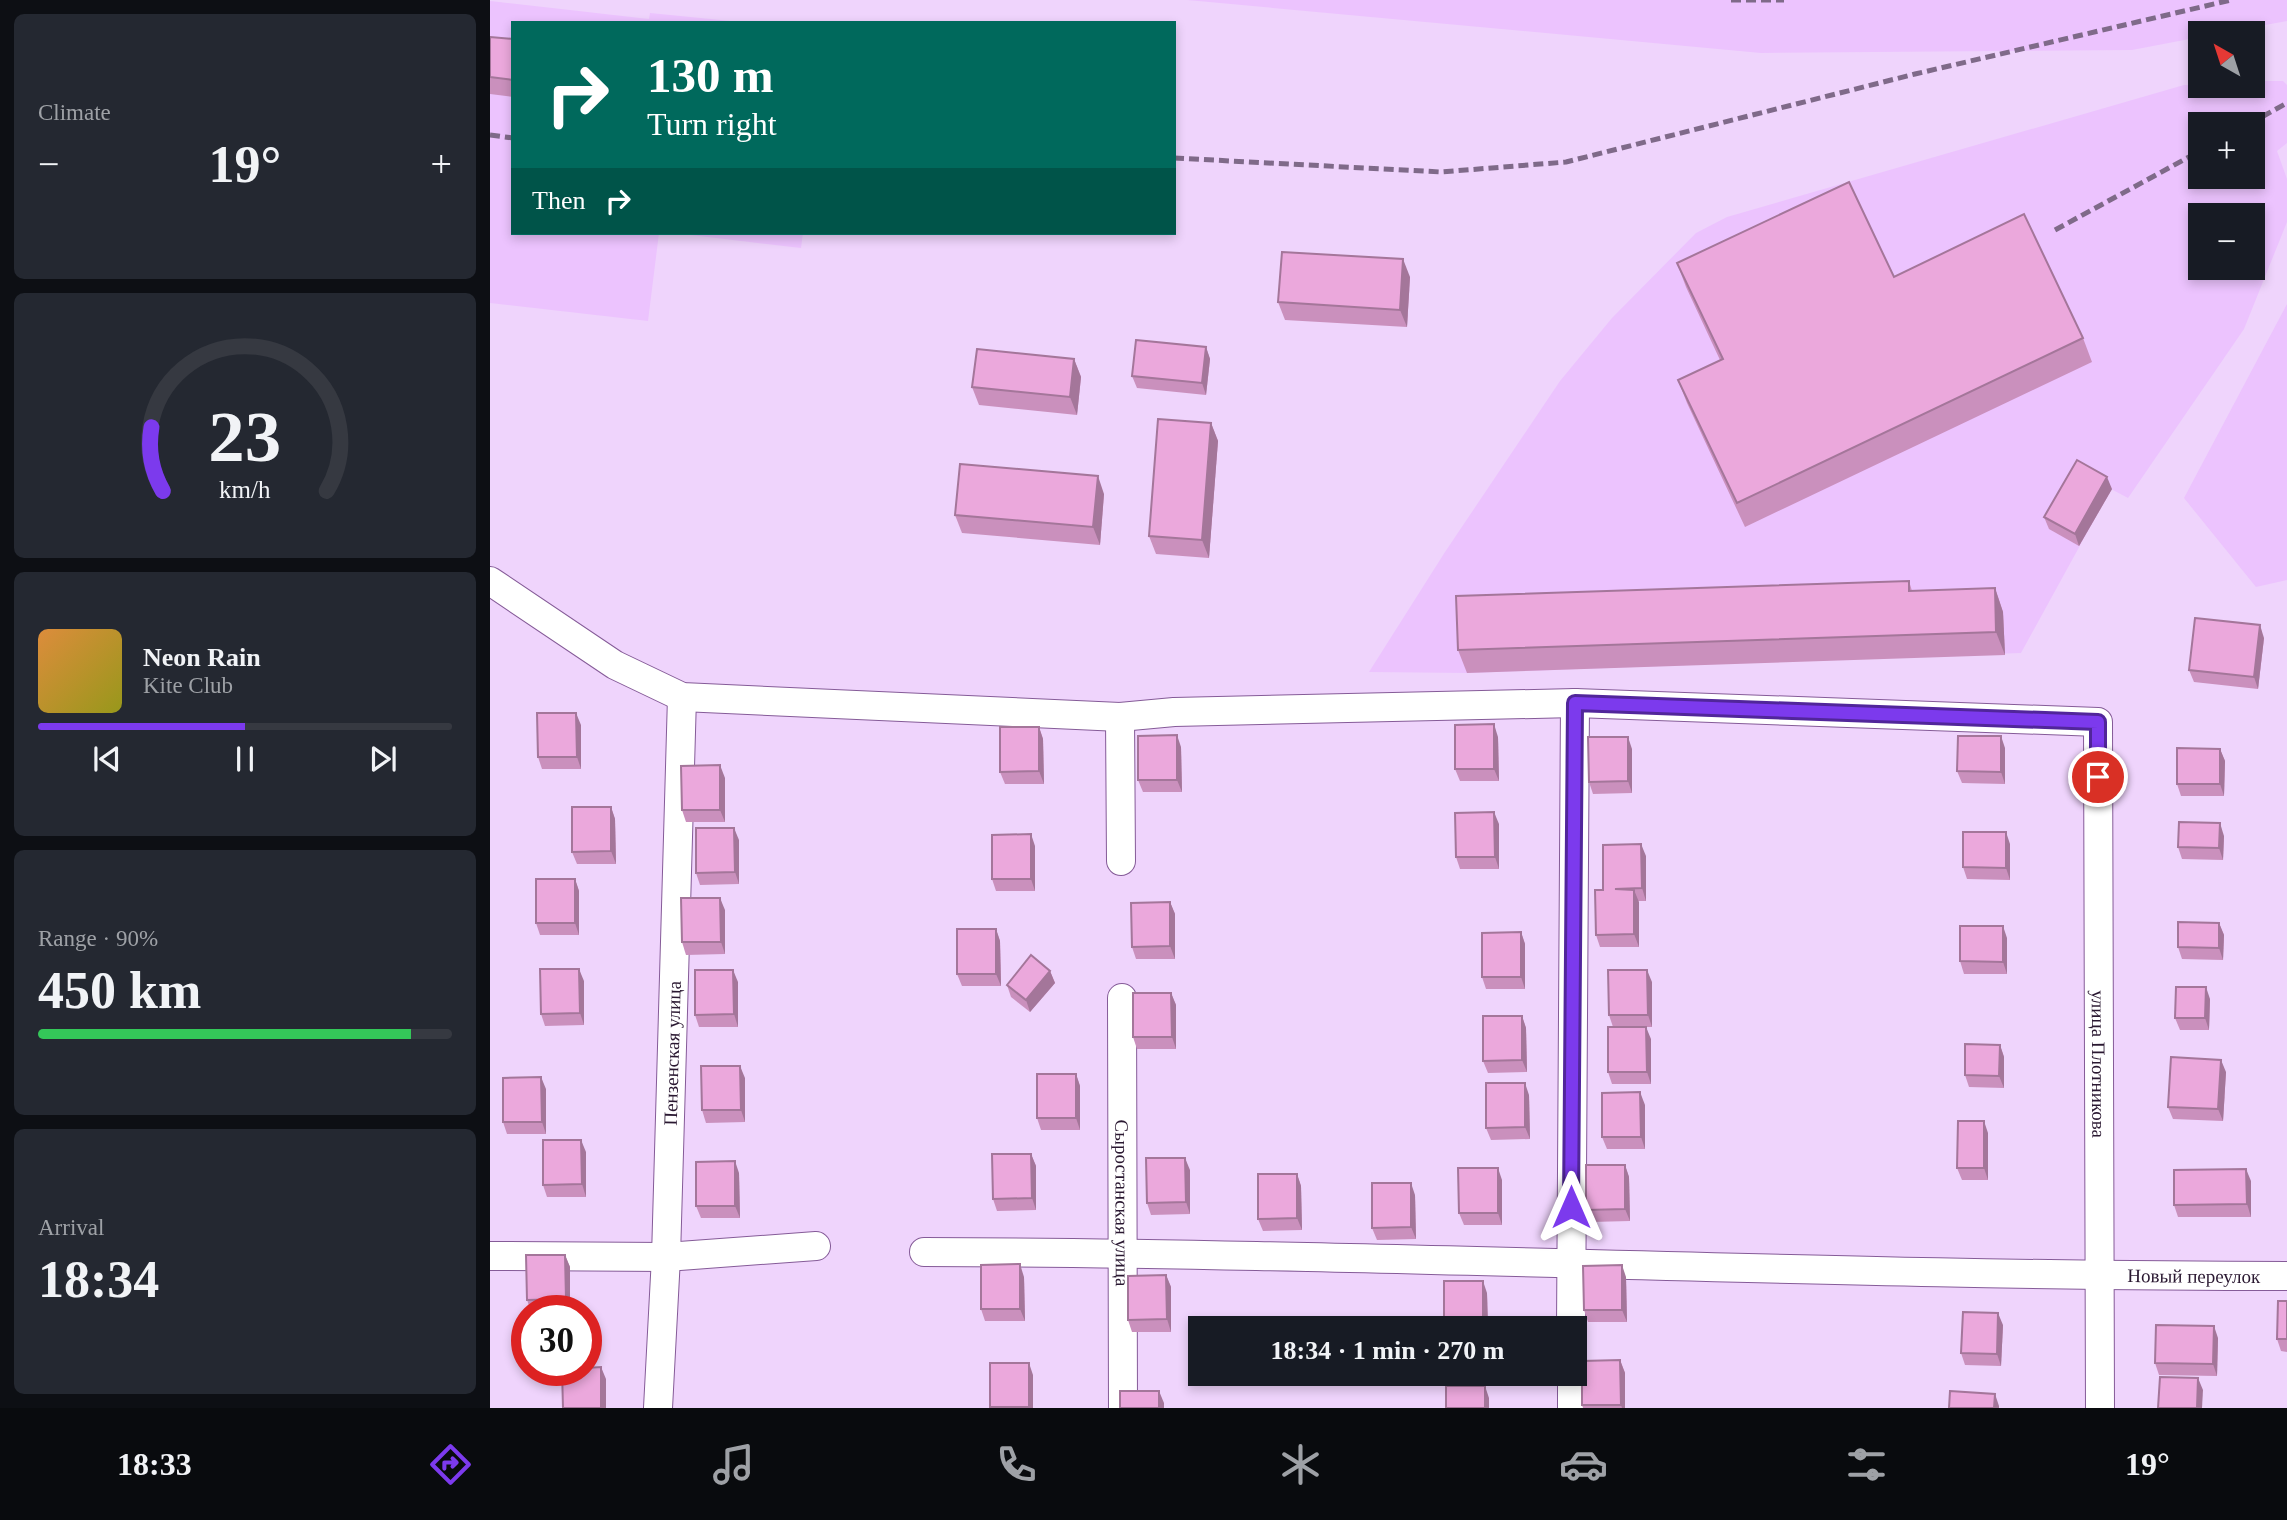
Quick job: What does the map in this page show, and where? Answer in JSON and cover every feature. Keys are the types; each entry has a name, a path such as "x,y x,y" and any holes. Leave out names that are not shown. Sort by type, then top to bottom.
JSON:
{"street":[{"path":"490,581 615,665 682,697 1120,717 1174,712 1575,703 1571,1316"},
{"name":"Пензенская улица","path":"658,1408 666,1258 682,697"},
{"name":"улица Плотникова","path":"1575,703 2098,722 2100,1408"},
{"path":"1120,717 1121,861"},
{"name":"Сыростанская улица","path":"1122,998 1123,1408"},
{"path":"490,1256 666,1258 816,1245"},
{"name":"Новый переулок","path":"923,1252 1124,1253 2101,1276 2287,1276"},
{"path":"1572,1386 1572,1408"}],"shaded area":[{"path":"1187,0 2287,0 2287,21 2265,25 2265,21 2188,21 2188,39 2132,50 1761,53"},
{"path":"490,1 649,19 650,13 731,21 511,21 511,235 659,235 648,321 490,303"},
{"path":"2265,81 2283,81 2287,85 2287,143 2277,151 2287,179 2287,222 2265,277 2265,203 2188,203 2188,280 2264,280 2244,329 2128,498 2111,489 2021,653 1467,673 1369,672 1445,552 1560,381 1612,318 1696,233 1727,217 2188,85 2188,98 2265,98"},
{"path":"691,235 803,235 801,248"},
{"path":"2287,304 2287,580 2256,587 2184,498"}],"building":[{"path":"490,37 511,39 511,80 490,77"},
{"path":"1849,182 1894,277 2024,214 2083,338 1737,503 1678,380 1723,359 1677,263"},
{"path":"1282,252 1403,259 1400,310 1278,302"},
{"path":"1136,340 1206,347 1202,383 1132,376"},
{"path":"977,349 1074,359 1070,397 972,387"},
{"path":"1158,419 1211,423 1202,540 1149,536"},
{"path":"2077,460 2107,477 2075,534 2044,517"},
{"path":"960,464 1098,476 1093,527 955,515"},
{"path":"1909,581 1909,591 1995,588 1996,632 1458,650 1456,596"},
{"path":"2195,618 2260,625 2254,677 2189,670"},
{"path":"537,713 576,713 577,757 538,757"},
{"path":"1494,724 1494,769 1455,769 1455,725"},
{"path":"1000,727 1039,727 1039,771 1000,772"},
{"path":"1177,735 1177,780 1138,780 1138,736"},
{"path":"1958,736 2001,736 2001,772 1957,771"},
{"path":"1588,737 1628,737 1628,781 1589,782"},
{"path":"2177,748 2220,749 2220,784 2177,784"},
{"path":"720,765 720,810 682,810 681,766"},
{"path":"572,807 611,807 611,851 572,852"},
{"path":"1494,812 1495,857 1456,857 1455,813"},
{"path":"2179,822 2220,823 2219,848 2178,847"},
{"path":"696,828 734,828 735,872 696,873"},
{"path":"1963,832 2006,832 2006,868 1963,867"},
{"path":"1031,834 1031,879 992,879 992,835"},
{"path":"1641,844 1642,888 1615,889 1634,890 1634,934 1596,935 1595,890 1603,890 1603,845"},
{"path":"536,879 575,879 575,923 536,923"},
{"path":"681,898 720,898 721,942 682,942"},
{"path":"1170,902 1170,946 1132,947 1131,903"},
{"path":"2178,922 2219,923 2219,948 2178,947"},
{"path":"1960,926 2003,926 2003,962 1960,961"},
{"path":"957,929 996,929 996,974 957,974"},
{"path":"1521,932 1521,977 1482,977 1482,933"},
{"path":"1031,955 1050,971 1026,1000 1007,985"},
{"path":"540,969 579,969 580,1013 541,1014"},
{"path":"695,970 733,970 734,1014 695,1015"},
{"path":"1608,970 1647,970 1648,1015 1609,1015"},
{"path":"2176,987 2206,987 2205,1018 2175,1018"},
{"path":"1133,993 1171,993 1172,1037 1133,1037"},
{"path":"1483,1016 1522,1016 1522,1060 1483,1061"},
{"path":"1608,1027 1646,1027 1647,1072 1608,1072"},
{"path":"1965,1044 2000,1045 1999,1076 1965,1075"},
{"path":"2171,1057 2221,1060 2218,1109 2168,1107"},
{"path":"701,1066 740,1066 741,1110 702,1110"},
{"path":"1037,1074 1076,1074 1076,1118 1037,1118"},
{"path":"541,1077 542,1122 503,1122 503,1078"},
{"path":"1486,1083 1525,1083 1525,1127 1486,1128"},
{"path":"1640,1092 1641,1137 1602,1137 1602,1093"},
{"path":"1958,1121 1984,1121 1984,1168 1957,1168"},
{"path":"543,1140 581,1140 582,1184 543,1185"},
{"path":"992,1154 1031,1154 1032,1198 993,1199"},
{"path":"1146,1158 1185,1158 1186,1202 1147,1203"},
{"path":"735,1161 735,1206 696,1206 696,1162"},
{"path":"1586,1165 1625,1165 1625,1209 1586,1210"},
{"path":"1458,1168 1498,1168 1498,1213 1459,1213"},
{"path":"2246,1169 2247,1204 2174,1205 2174,1170"},
{"path":"1258,1174 1297,1174 1297,1218 1258,1219"},
{"path":"1372,1183 1411,1183 1411,1227 1372,1228"},
{"path":"526,1255 565,1255 566,1295 527,1295"},
{"path":"1020,1264 1020,1309 981,1309 981,1265"},
{"path":"1622,1265 1622,1310 1584,1310 1583,1266"},
{"path":"1166,1275 1167,1319 1128,1320 1128,1276"},
{"path":"1444,1281 1483,1281 1483,1316 1444,1316"},
{"path":"2278,1301 2287,1301 2287,1339 2277,1339"},
{"path":"1963,1312 1998,1313 1997,1354 1961,1353"},
{"path":"2156,1325 2214,1326 2213,1364 2155,1363"},
{"path":"1620,1360 1621,1405 1582,1405 1582,1386 1587,1386 1587,1361"},
{"path":"990,1363 1029,1363 1029,1407 990,1407"},
{"path":"2160,1377 2198,1378 2197,1408 2158,1408"},
{"path":"562,1386 601,1386 601,1408 563,1408"},
{"path":"1446,1386 1485,1386 1485,1408 1446,1408"},
{"path":"1120,1391 1159,1391 1159,1408 1120,1408"},
{"path":"1950,1391 1995,1394 1994,1408 1949,1408"}],"railway":[{"path":"1731,0 1784,0"},
{"path":"1176,158 1441,172 1566,162 1915,74 2231,0"},
{"path":"2265,115 2287,103"},
{"path":"490,135 511,138"},
{"path":"2055,230 2188,158"}],"route":[{"path":"1571,1207 1575,703 2098,722 2098,777"}]}
